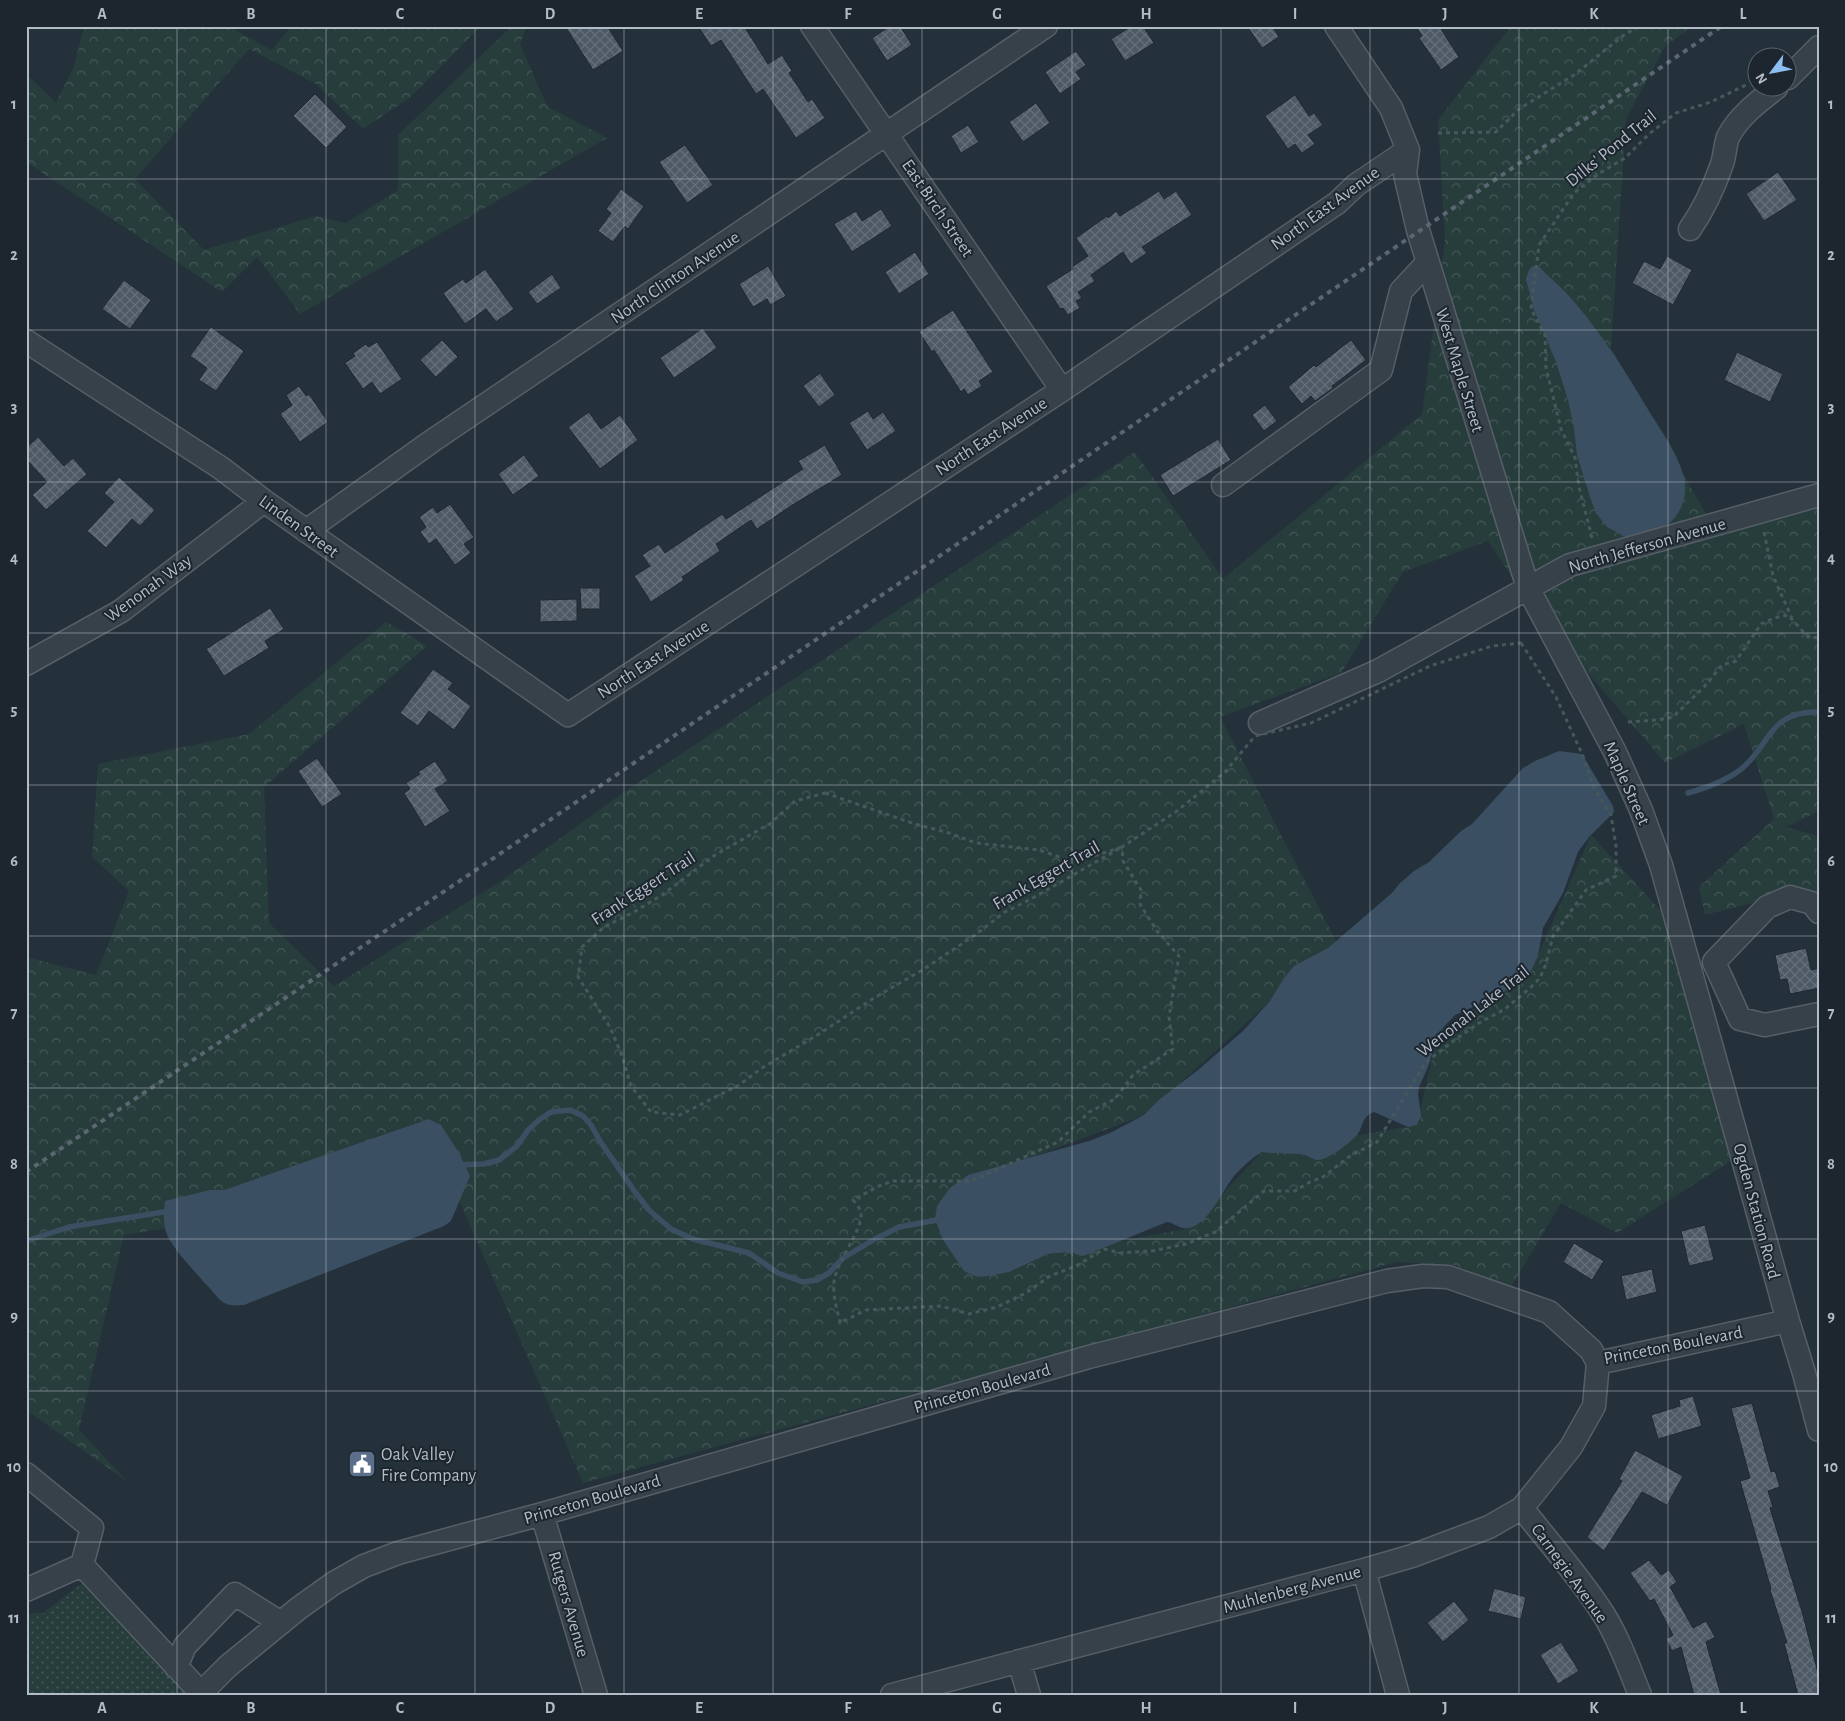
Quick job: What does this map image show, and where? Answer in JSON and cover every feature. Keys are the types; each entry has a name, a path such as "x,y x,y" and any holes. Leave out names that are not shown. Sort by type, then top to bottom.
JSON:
{"street":[{"name":"East Birch Street","path":"812,26 888,134 1062,390"},
{"name":"North Clinton Avenue","path":"306,531 432,441 1046,26"},
{"path":"1336,26 1391,108 1408,150"},
{"path":"1798,68 1819,47"},
{"path":"1690,230 1712,192 1728,138 1741,118 1764,98"},
{"name":"West Maple Street","path":"1408,150 1405,174 1428,262 1528,588"},
{"name":"North East Avenue","path":"568,715 1062,390 1337,204 1356,185 1408,150"},
{"path":"1223,485 1380,370 1402,290 1428,262"},
{"name":"Linden Street","path":"26,341 221,468 306,531 568,715"},
{"name":"North Jefferson Avenue","path":"1260,723 1378,671 1570,565 1819,495"},
{"name":"Wenonah Way","path":"26,664 120,611 264,501"},
{"name":"Maple Street","path":"1528,588 1615,752 1641,810 1661,865 1696,991"},
{"path":"1714,962 1767,907 1790,897 1812,903 1819,912"},
{"path":"1688,960 1714,962"},
{"path":"1714,962 1740,1019 1765,1025 1819,1014"},
{"name":"Ogden Station Road","path":"1696,991 1788,1321 1812,1372 1819,1430"},
{"name":"Princeton Boulevard","path":"200,1694 228,1666 334,1583 364,1566 398,1553 542,1514 1089,1357 1387,1281 1423,1276 1448,1277 1550,1312 1591,1350 1598,1363 1788,1321"},
{"name":"Muhlenberg Avenue","path":"892,1695 1364,1570 1412,1556 1489,1527 1522,1508 1571,1447 1594,1406 1598,1363"},
{"path":"26,1474 92,1528 82,1565"},
{"name":"Carnegie Avenue","path":"1522,1508 1568,1565 1604,1615 1626,1660 1640,1695"},
{"name":"Rutgers Avenue","path":"542,1514 596,1695"},
{"path":"26,1590 82,1565"},
{"path":"82,1565 200,1694"},
{"path":"1364,1570 1398,1695"},
{"path":"176,1667 185,1646 235,1594 281,1623"},
{"path":"1019,1661 1029,1695"}],"path":[{"path":"1438,133 1496,132 1519,109 1574,75 1624,35 1640,26"},
{"name":"Dilks' Pond Trail","path":"1594,546 1575,458 1561,429 1546,368 1545,335 1531,309 1539,245 1574,193 1598,174 1625,158 1649,134 1676,112 1711,102 1748,84"},
{"path":"1764,532 1772,576 1793,621"},
{"path":"1628,722 1673,717 1704,687 1722,665 1736,661 1761,624 1774,618 1788,615 1808,637 1819,638"},
{"name":"Wenonah Lake Trail","path":"1521,642 1556,697 1583,756 1594,788 1611,815 1616,846 1616,876 1586,890 1553,936 1546,964 1540,978 1505,1008 1479,1022 1426,1062 1377,1142 1350,1156 1323,1177 1295,1191 1264,1191 1215,1232 1186,1244 1152,1251 1120,1253 1104,1248 1078,1265 1050,1276 1026,1293 997,1307 969,1314 941,1306 866,1310 840,1322 834,1292 834,1277 860,1225 861,1212 853,1200 893,1181 971,1181 1058,1142 1088,1112 1115,1099 1133,1076 1173,1049 1169,1017 1179,956 1157,931 1140,904 1141,890 1123,862 1122,847 1177,811 1225,772 1255,736 1311,723 1430,666 1492,646 1521,642"},
{"name":"Frank Eggert Trail","path":"825,793 976,843 1039,850 1065,859 1094,856 1122,847 1031,900 1005,912 975,935 924,969 882,993 739,1084 680,1115 651,1112 631,1086 622,1056 610,1027 578,977 582,947 604,927 662,895 715,856 771,823 796,801 825,793"}],"green space":[{"path":"84,26 228,26 272,50 291,26 481,26 411,97 363,129 316,84 249,49 135,179 204,250 316,216 346,223 398,190 398,135 512,26 527,26 520,44 547,106 607,138 300,314 257,257 222,292 26,162 26,74 56,102 74,67"},
{"path":"1511,26 1694,26 1666,45 1626,119 1611,348 1717,533 1819,505 1819,811 1786,827 1819,836 1819,892 1808,889 1705,915 1699,887 1774,819 1744,724 1665,763 1530,605 1488,541 1403,572 1341,673 1220,717 1336,941 1145,1115 950,1188 964,1271 1190,1228 1262,1152 1417,1125 1438,1032 1530,973 1591,835 1672,923 1737,1157 1617,1233 1561,1203 1511,1287 1454,1265 1397,1262 583,1483 451,1182 124,1235 79,1430 128,1482 26,1410 26,957 96,975 129,891 92,857 98,764 249,734 386,622 427,646 264,787 269,923 334,986 504,879 627,790 1135,452 1223,579 1422,414 1445,240 1438,120"},
{"path":"90,1577 202,1695 26,1695 26,1614 43,1613"}],"water":[{"path":"1533,266 1538,266 1563,289 1596,329 1624,370 1675,453 1684,477 1685,494 1682,505 1678,513 1666,526 1650,534 1631,540 1607,527 1596,513 1577,455 1568,400 1556,362 1534,310 1526,279 1529,270"},
{"path":"1559,751 1582,754 1613,806 1614,812 1589,837 1578,852 1563,893 1543,928 1538,956 1530,973 1497,996 1455,1015 1439,1032 1428,1067 1419,1087 1421,1115 1417,1125 1408,1127 1374,1112 1367,1116 1354,1138 1339,1150 1322,1159 1316,1160 1303,1154 1262,1152 1235,1175 1203,1220 1189,1228 1183,1228 1167,1222 1082,1256 1069,1252 1048,1254 1009,1272 988,1276 978,1277 964,1271 943,1240 935,1219 937,1206 950,1188 968,1175 1089,1141 1110,1133 1144,1115 1160,1099 1198,1070 1243,1031 1270,1001 1294,966 1328,948 1393,892 1414,871 1429,862 1461,831 1472,824 1523,768"},
{"path":"429,1119 441,1125 459,1153 470,1176 451,1221 444,1226 244,1305 230,1305 221,1301 181,1256 169,1239 164,1221 165,1201 210,1190 224,1190"}],"building":[{"path":"565,26 607,26 623,51 593,70"},
{"path":"698,26 744,26 768,64 782,55 792,71 789,73 808,102 812,99 825,118 796,138 763,89 756,94 721,40 711,46"},
{"path":"890,26 900,26 912,45 887,61 872,38"},
{"path":"1132,26 1143,26 1154,43 1125,61 1111,39"},
{"path":"1247,26 1272,26 1279,37 1262,48"},
{"path":"1416,26 1439,26 1459,57 1441,70 1419,38 1422,36"},
{"path":"1076,51 1086,65 1076,72 1081,79 1060,94 1045,72"},
{"path":"315,94 347,127 326,148 293,116"},
{"path":"1295,95 1309,116 1314,113 1323,125 1308,135 1315,144 1302,153 1295,144 1288,149 1265,116"},
{"path":"1036,103 1050,123 1023,142 1009,122"},
{"path":"968,125 979,142 961,153 951,136"},
{"path":"685,145 713,185 687,203 659,162"},
{"path":"1778,172 1797,200 1764,221 1746,194"},
{"path":"621,189 644,206 628,229 625,226 613,242 598,231 611,213 606,209"},
{"path":"1159,191 1164,199 1176,191 1192,215 1142,247 1147,253 1131,264 1123,252 1091,275 1095,281 1078,292 1082,298 1076,301 1080,308 1068,315 1063,308 1060,309 1046,286 1073,269 1072,267 1088,256 1076,238 1107,216 1108,218 1116,211 1120,216"},
{"path":"881,209 892,226 852,252 834,224 856,211 862,221"},
{"path":"915,252 929,274 899,294 885,272"},
{"path":"1667,256 1692,270 1673,305 1632,283 1644,261 1660,269"},
{"path":"768,266 786,296 770,305 767,299 753,307 739,284"},
{"path":"485,269 514,309 496,322 486,309 465,324 443,293 463,279 466,283"},
{"path":"552,274 561,288 537,304 528,292"},
{"path":"124,280 151,300 130,329 102,309"},
{"path":"953,310 993,372 979,381 982,386 968,395 964,389 961,392 934,350 932,352 919,332"},
{"path":"211,327 244,351 216,391 199,380 207,368 190,356"},
{"path":"703,328 717,348 674,378 660,358"},
{"path":"442,340 458,357 436,377 420,360"},
{"path":"1351,340 1366,360 1315,401 1311,396 1302,404 1288,387 1314,365 1316,367"},
{"path":"377,342 402,379 380,394 372,382 363,389 345,363 355,356 353,353 366,344 368,347"},
{"path":"1737,352 1783,374 1770,402 1724,380"},
{"path":"820,373 835,395 819,407 803,386"},
{"path":"299,386 306,396 309,394 328,422 300,442 280,414 292,405 286,395"},
{"path":"1265,405 1277,421 1264,431 1252,415"},
{"path":"868,411 873,419 883,412 896,431 867,450 849,423"},
{"path":"589,412 601,429 620,415 638,440 600,469 568,427"},
{"path":"38,437 64,466 73,458 87,474 46,510 32,495 47,482 26,459 26,448"},
{"path":"1218,439 1231,460 1173,496 1160,475"},
{"path":"825,445 842,475 757,529 751,520 716,544 720,551 682,577 684,580 651,602 634,576 650,566 642,555 659,544 665,553 722,514 726,519 803,469 798,461"},
{"path":"524,455 539,476 513,495 498,474"},
{"path":"119,477 155,510 140,526 132,519 106,548 87,531 114,502 104,493"},
{"path":"450,504 474,537 464,544 471,553 455,565 436,539 429,544 420,532 426,527 419,517 433,507 437,513"},
{"path":"580,588 600,588 600,609 581,609"},
{"path":"577,599 577,621 540,622 540,600"},
{"path":"270,608 284,629 265,641 269,648 224,676 206,649"},
{"path":"433,669 453,683 448,689 471,706 454,730 429,711 418,726 400,713"},
{"path":"317,758 342,794 322,807 298,771"},
{"path":"435,761 448,781 435,789 450,811 425,827 404,793 410,789 406,783 420,774 418,772"},
{"path":"1806,948 1811,970 1819,968 1819,988 1790,994 1787,979 1780,980 1775,955"},
{"path":"1705,1225 1714,1260 1689,1266 1681,1231"},
{"path":"1574,1243 1604,1261 1592,1280 1563,1262"},
{"path":"1652,1269 1657,1292 1626,1300 1621,1276"},
{"path":"1693,1396 1702,1426 1658,1439 1651,1415 1680,1406 1679,1400"},
{"path":"1752,1403 1771,1472 1775,1471 1780,1487 1768,1491 1773,1507 1770,1508 1803,1615 1819,1677 1819,1695 1798,1695 1784,1643 1787,1643 1770,1590 1740,1481 1750,1478 1731,1408"},
{"path":"1635,1450 1683,1476 1667,1505 1642,1492 1604,1551 1587,1537 1622,1481 1619,1479"},
{"path":"1649,1560 1661,1575 1669,1570 1677,1582 1670,1587 1693,1628 1706,1621 1715,1637 1706,1642 1721,1695 1694,1695 1681,1647 1672,1651 1666,1639 1673,1635 1654,1599 1650,1601 1630,1573"},
{"path":"1494,1588 1526,1597 1521,1619 1488,1611"},
{"path":"1454,1601 1469,1620 1443,1642 1427,1623"},
{"path":"1561,1642 1579,1671 1558,1684 1540,1655"}],"waterway":[{"path":"1688,793 1715,784 1740,770 1759,750 1772,731 1789,717 1802,713 1819,712"},
{"path":"457,1165 484,1164 499,1160 517,1146 528,1130 539,1120 551,1112 570,1110 583,1116 591,1125 635,1192 649,1210 671,1229 693,1239 749,1253 778,1273 803,1282 817,1280 829,1273 843,1258 899,1227 943,1219"},
{"path":"26,1241 69,1227 170,1211"}],"railway":[{"path":"26,1172 473,872 1722,26"}],"place":[{"name":"Oak Valley Fire Company","path":"362,1464"}]}
